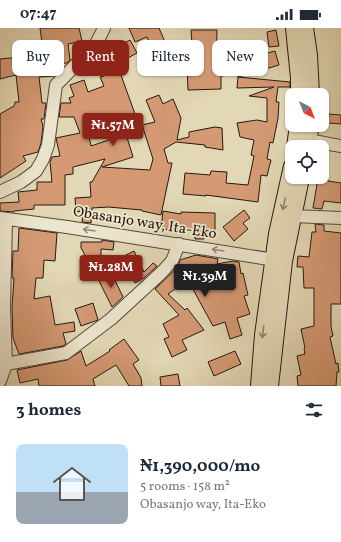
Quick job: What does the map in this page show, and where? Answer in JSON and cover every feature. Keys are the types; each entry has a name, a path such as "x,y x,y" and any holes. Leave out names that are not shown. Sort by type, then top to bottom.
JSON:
{"main road":[{"path":"294,28 299,88"},
{"path":"305,28 309,55 311,88"},
{"path":"270,386 279,260 277,234 288,184"},
{"path":"259,386 263,335 279,260 293,216 300,184"}],"street":[{"path":"0,192 21,182 36,171 44,159 48,145 56,85 96,44 104,28"},
{"path":"329,144 341,146"},
{"path":"293,216 341,218"},
{"path":"0,381 6,364 3,218"},
{"name":"Obasanjo way, Ita-Eko","path":"3,218 279,260"},
{"path":"6,364 66,353 111,319 161,273 172,261 179,244"}],"building":[{"path":"40,28 79,28 82,40 72,40 72,43 68,44 70,60 67,63 64,63 64,40 42,40"},
{"path":"129,28 159,28 164,40 148,40 147,37 135,42"},
{"path":"191,30 217,30 217,40 212,40 212,76 221,76 221,89 188,90 187,76 204,76 204,40 192,40"},
{"path":"276,30 279,46 269,47 267,32"},
{"path":"129,41 137,53 129,57"},
{"path":"275,51 279,65 268,68 268,53"},
{"path":"12,58 12,76 0,79 0,59"},
{"path":"16,76 54,76 39,77 42,103 46,103 44,119 41,119 43,126 41,143 38,152 23,156 26,161 0,178 0,114 14,106 15,102 19,102"},
{"path":"121,76 135,114 88,131 91,146 126,134 133,157 102,167 150,170 153,159 142,125 155,122 146,100 159,95 163,104 173,99 181,118 177,140 189,137 189,132 215,127 222,128 223,150 205,147 205,145 176,142 164,149 168,163 172,163 161,215 142,210 108,207 92,208 91,223 82,222 83,211 76,212 75,198 91,197 90,182 92,182 105,159 73,167 73,174 65,175 65,205 34,205 34,209 14,212 0,211 0,203 19,202 18,192 37,190 37,182 52,182 50,162 52,157 60,156 56,138 80,133 74,117 59,117 61,103 71,103 69,98 74,96 70,85 84,80 88,92 104,86 100,77"},
{"path":"238,77 290,82 290,87 278,87 276,102 279,102 278,118 273,143 270,142 267,159 271,160 267,176 261,175 258,202 206,195 183,194 185,173 210,175 211,171 227,172 226,183 248,185 254,156 251,155 254,140 240,137 237,123 257,120 267,122 267,98 249,96 274,87 237,88"},
{"path":"329,114 341,115 341,124 329,123"},
{"path":"329,181 341,183 341,203 324,201 322,209 313,208 317,184 329,184"},
{"path":"244,210 250,218 243,223 248,229 234,241 223,227"},
{"path":"163,211 181,214 181,212 215,213 215,233 204,233 204,239 195,239 195,232 161,229"},
{"path":"315,224 324,225 324,231 341,233 341,304 331,304 331,326 333,336 330,337 336,364 338,363 339,372 337,372 336,386 298,386 297,376 301,375 297,356 305,354 301,329 314,326 314,288 304,288 303,267 297,267 298,256 309,257 312,232 316,232"},
{"path":"19,228 57,233 55,261 44,260 43,278 36,278 34,299 50,296 55,325 74,322 75,331 63,333 66,344 63,346 19,354 13,338 12,307 14,278 12,278 13,251 18,251"},
{"path":"102,240 114,242 113,250 101,249 101,267 92,267 81,248 81,242 102,242"},
{"path":"134,251 144,272 153,263 157,266 144,278 135,283 122,257"},
{"path":"196,255 218,259 217,264 233,261 239,262 241,274 243,273 248,295 244,296 250,314 237,318 242,335 230,339 225,322 213,326 188,280 168,294 185,310 187,308 204,330 182,340 187,350 172,357 164,339 169,337 163,324 179,315 155,289 178,267 180,260"},
{"path":"111,272 123,297 112,307 98,279"},
{"path":"93,303 98,320 81,326 75,309"},
{"path":"124,339 139,360 133,364 141,378 142,386 129,386 116,365 93,379 95,386 39,386 38,379 20,383 17,370 67,360 81,351 86,366 110,351 109,350"},
{"path":"235,351 241,364 214,376 208,362"},
{"path":"178,374 180,386 161,386 160,377"}]}
